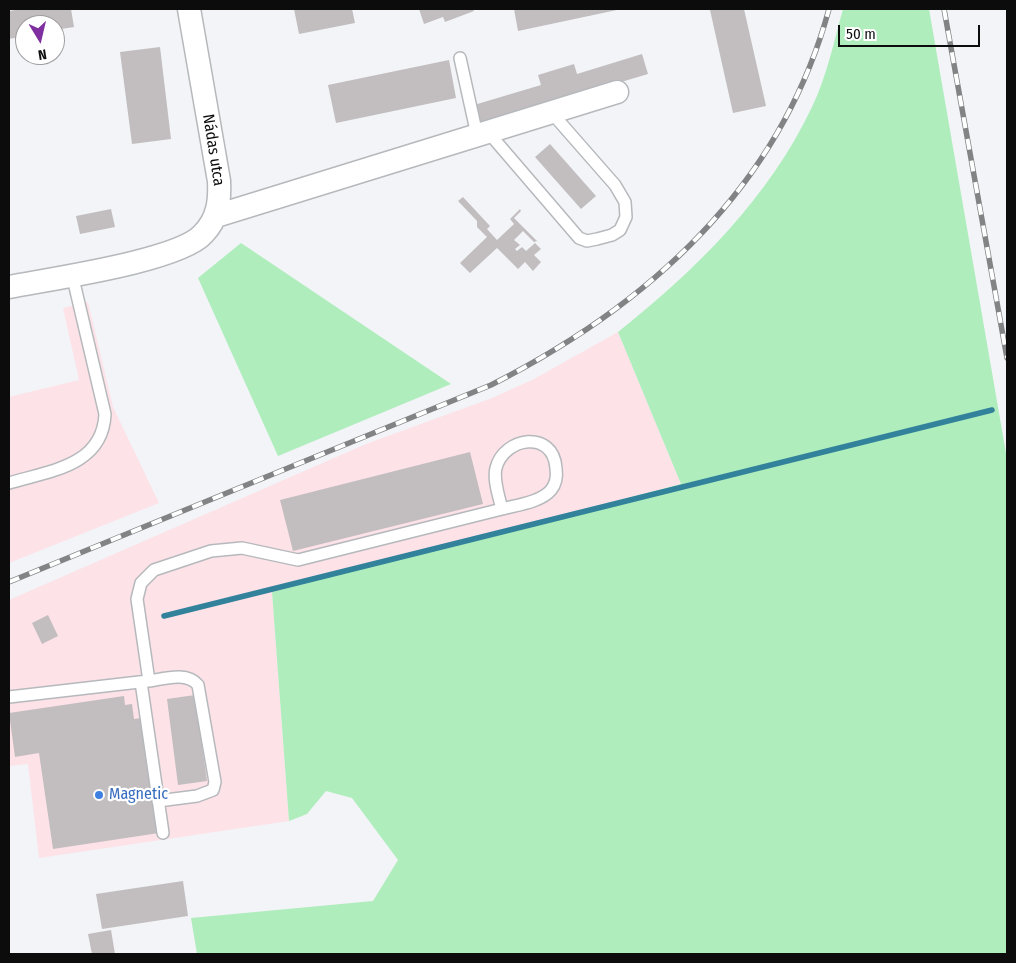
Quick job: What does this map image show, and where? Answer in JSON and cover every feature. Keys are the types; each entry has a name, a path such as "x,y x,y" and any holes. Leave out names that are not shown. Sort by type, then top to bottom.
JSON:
{"street":[{"name":"Nádas utca","path":"189,9 219,181 216,216"},
{"path":"9,287 169,254 202,236 216,216 617,92"}],"lane":[{"path":"460,58 482,133 580,238 587,241 612,236 624,225 626,218 622,194 551,112"},
{"path":"9,483 74,464 91,450 102,434 105,414 72,274"},
{"path":"163,833 137,598 141,583 154,570 211,551 228,548 256,550 298,560 502,509 533,500 552,490 556,482 556,462 553,452 546,445 529,442 519,444 500,459 496,468 496,477 502,509"},
{"path":"9,697 182,677 195,682 198,685 215,776 214,788 198,796 158,801"}],"shaded area":[{"path":"88,302 113,407 159,503 9,563 9,397 79,380 63,308"},
{"path":"618,332 681,484 272,592 289,821 39,858 28,764 9,766 9,600 366,444 492,398 534,379"}],"green space":[{"path":"843,9 929,9 1007,459 1007,954 197,954 191,918 373,901 398,860 352,798 326,791 307,814 289,821 272,592 681,484 618,332 702,258 752,202 775,172 795,140 812,107 830,58"},
{"path":"241,243 451,384 278,456 198,278"}],"building":[{"path":"22,9 71,9 74,27 65,28 65,15 15,15 15,38 9,39 9,11"},
{"path":"294,9 352,9 355,23 299,34"},
{"path":"419,9 473,9 474,11 445,22 443,17 424,24"},
{"path":"514,9 617,9 617,10 518,31"},
{"path":"744,9 766,106 733,113 710,10"},
{"path":"160,47 171,139 132,144 120,52"},
{"path":"642,54 648,74 480,124 474,105 541,85 538,75 574,64 577,74"},
{"path":"449,60 456,98 336,123 328,85"},
{"path":"550,144 596,196 581,209 535,157"},
{"path":"463,197 490,226 487,229 497,240 514,224 510,219 520,209 521,211 514,218 537,241 534,242 523,231 514,240 520,245 515,249 517,251 522,247 526,251 535,243 541,249 534,255 541,262 533,271 525,262 518,269 497,248 470,273 460,263 487,237 477,227 477,221 458,201"},
{"path":"111,209 115,227 80,234 76,216"},
{"path":"470,452 483,504 293,551 280,500"},
{"path":"48,615 58,636 42,644 32,623"},
{"path":"195,695 207,781 178,785 167,699"},
{"name":"Magnetic","path":"124,696 125,705 132,704 134,719 141,718 159,833 53,849 39,753 15,757 9,713"},
{"path":"183,881 188,916 102,929 96,894"},
{"path":"111,930 115,954 92,954 88,934"}],"waterway":[{"path":"164,616 992,410"}],"railway":[{"path":"9,582 491,385 549,353 605,317 656,277 702,233 743,184 778,131 807,72 829,9"},
{"path":"944,9 1007,358"}],"place":[{"name":"Magnetic","path":"99,795"}]}
